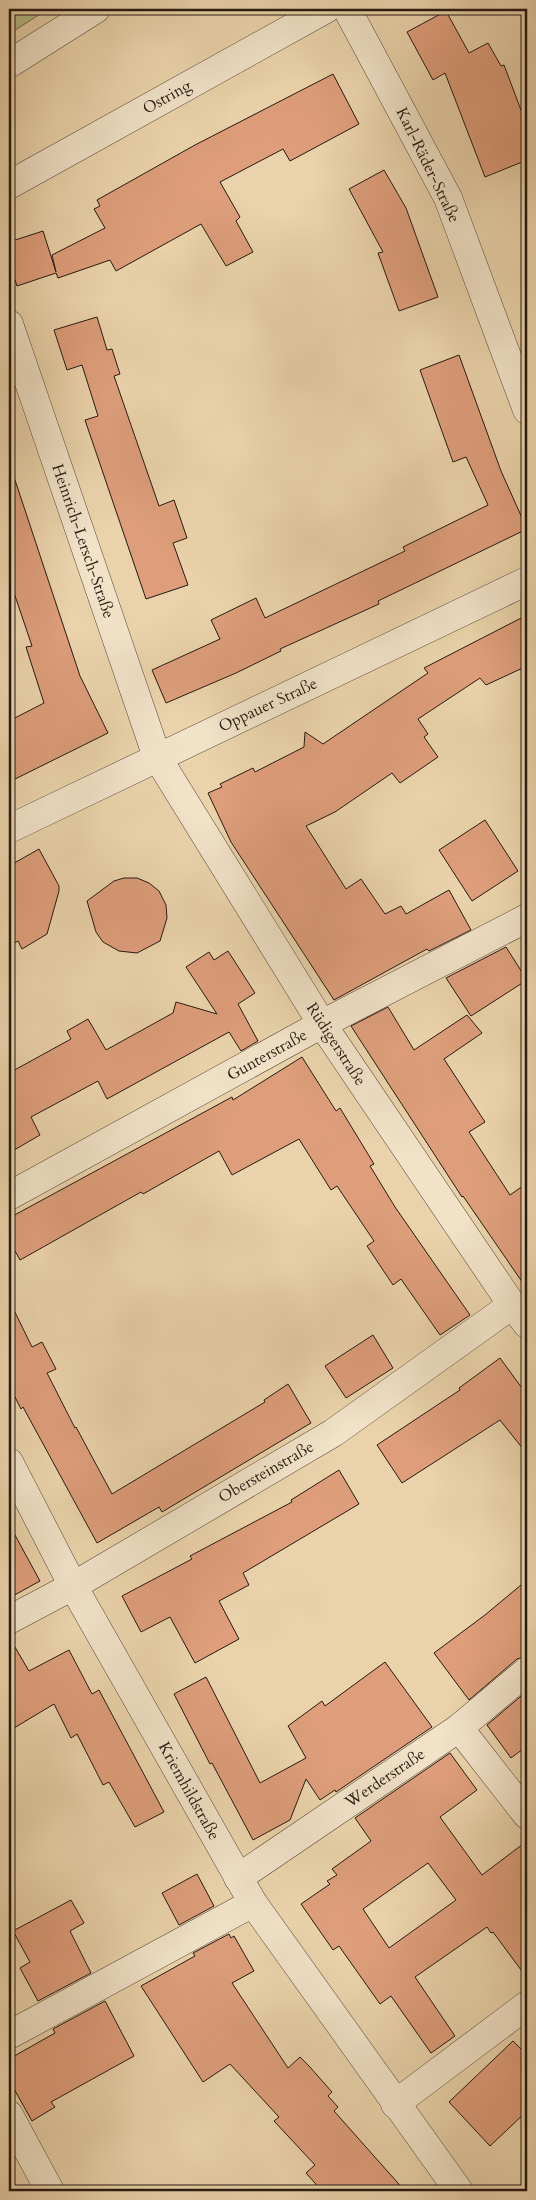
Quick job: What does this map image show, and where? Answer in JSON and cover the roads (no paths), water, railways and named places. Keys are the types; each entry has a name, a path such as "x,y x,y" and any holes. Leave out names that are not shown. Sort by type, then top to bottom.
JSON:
{"street":[{"path":"9,64 96,9"},
{"name":"Ostring","path":"9,185 326,9"},
{"name":"Karl-Räder-Straße","path":"347,9 448,198 527,410"},
{"name":"Heinrich-Lersch-Straße","path":"9,324 157,757"},
{"name":"Oppauer Straße","path":"9,829 527,581"},
{"name":"Rüdigerstraße","path":"157,757 322,1024 519,1314"},
{"name":"Gunterstraße","path":"9,1196 322,1024 527,918"},
{"name":"Obersteinstraße","path":"9,1620 73,1586 333,1433 519,1314"},
{"name":"Kriemhildstraße","path":"9,1462 73,1586 253,1903 459,2191"},
{"name":"Werderstraße","path":"238,1878 459,1728 527,1671"},
{"path":"459,1728 527,1815"},
{"path":"9,2035 253,1903"},
{"path":"395,2104 527,2005"},
{"path":"9,2115 50,2191"}]}
